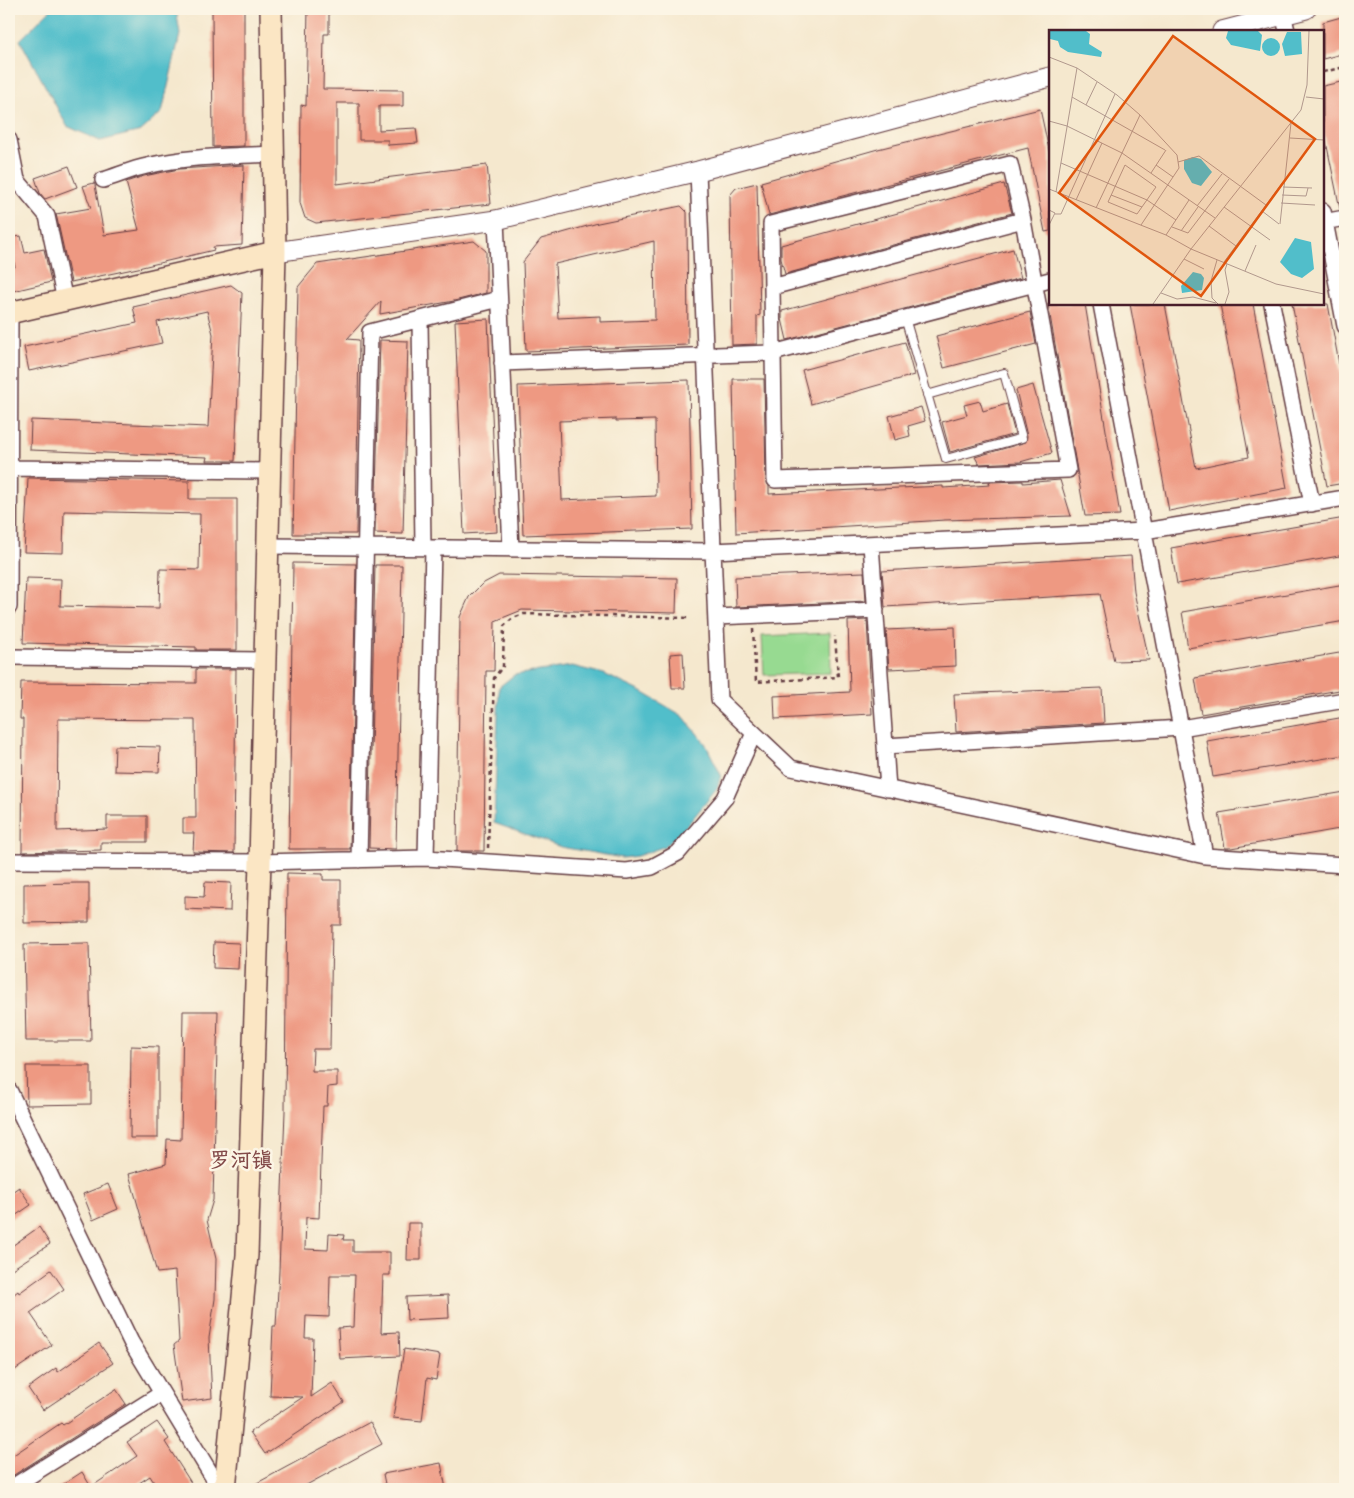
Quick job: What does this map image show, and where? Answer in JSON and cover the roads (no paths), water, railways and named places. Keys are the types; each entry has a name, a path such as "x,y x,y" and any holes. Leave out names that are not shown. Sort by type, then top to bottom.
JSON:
{"main road":[{"path":"225,1489 247,1255 260,862 275,252 272,9"},
{"path":"10,313 275,252"}],"street":[{"path":"1227,30 1285,18 1306,9"},
{"path":"275,252 496,220 698,171 1049,77"},
{"path":"9,140 17,180 47,216 65,301"},
{"path":"103,180 146,166 183,160 214,156 273,154"},
{"path":"1010,164 1023,220 1034,284 1068,470 775,480 771,224 1010,164"},
{"path":"698,171 719,700 791,768 1205,856 1345,865"},
{"path":"1324,219 1345,218"},
{"path":"496,220 511,548"},
{"path":"772,287 1023,220"},
{"path":"1324,224 1345,326"},
{"path":"502,363 773,352 1049,280"},
{"path":"359,860 370,332 499,299"},
{"path":"1101,305 1205,856"},
{"path":"1272,305 1312,504"},
{"path":"9,607 10,313"},
{"path":"420,319 428,547 426,858"},
{"path":"10,468 270,471"},
{"path":"268,546 713,551 871,544 1144,531 1345,498"},
{"path":"871,544 888,789"},
{"path":"716,617 876,610"},
{"path":"9,657 265,660"},
{"path":"885,746 1180,728 1345,700"},
{"path":"9,861 260,862 426,858 627,870 652,867 678,853 726,798 754,733"},
{"path":"9,1090 132,1342 220,1489"},
{"path":"10,1489 162,1393"}],"lane":[{"path":"905,318 946,459 1022,438 1004,373 928,395"}],"water":[{"path":"51,9 176,9 180,34 162,112 141,131 100,141 67,126 20,40"},
{"path":"572,666 604,674 642,692 683,716 705,743 721,775 717,789 680,834 663,847 637,856 622,858 561,847 494,823 499,687 514,675"}],"district":[{"name":"罗河镇","path":"241,1159"}]}
